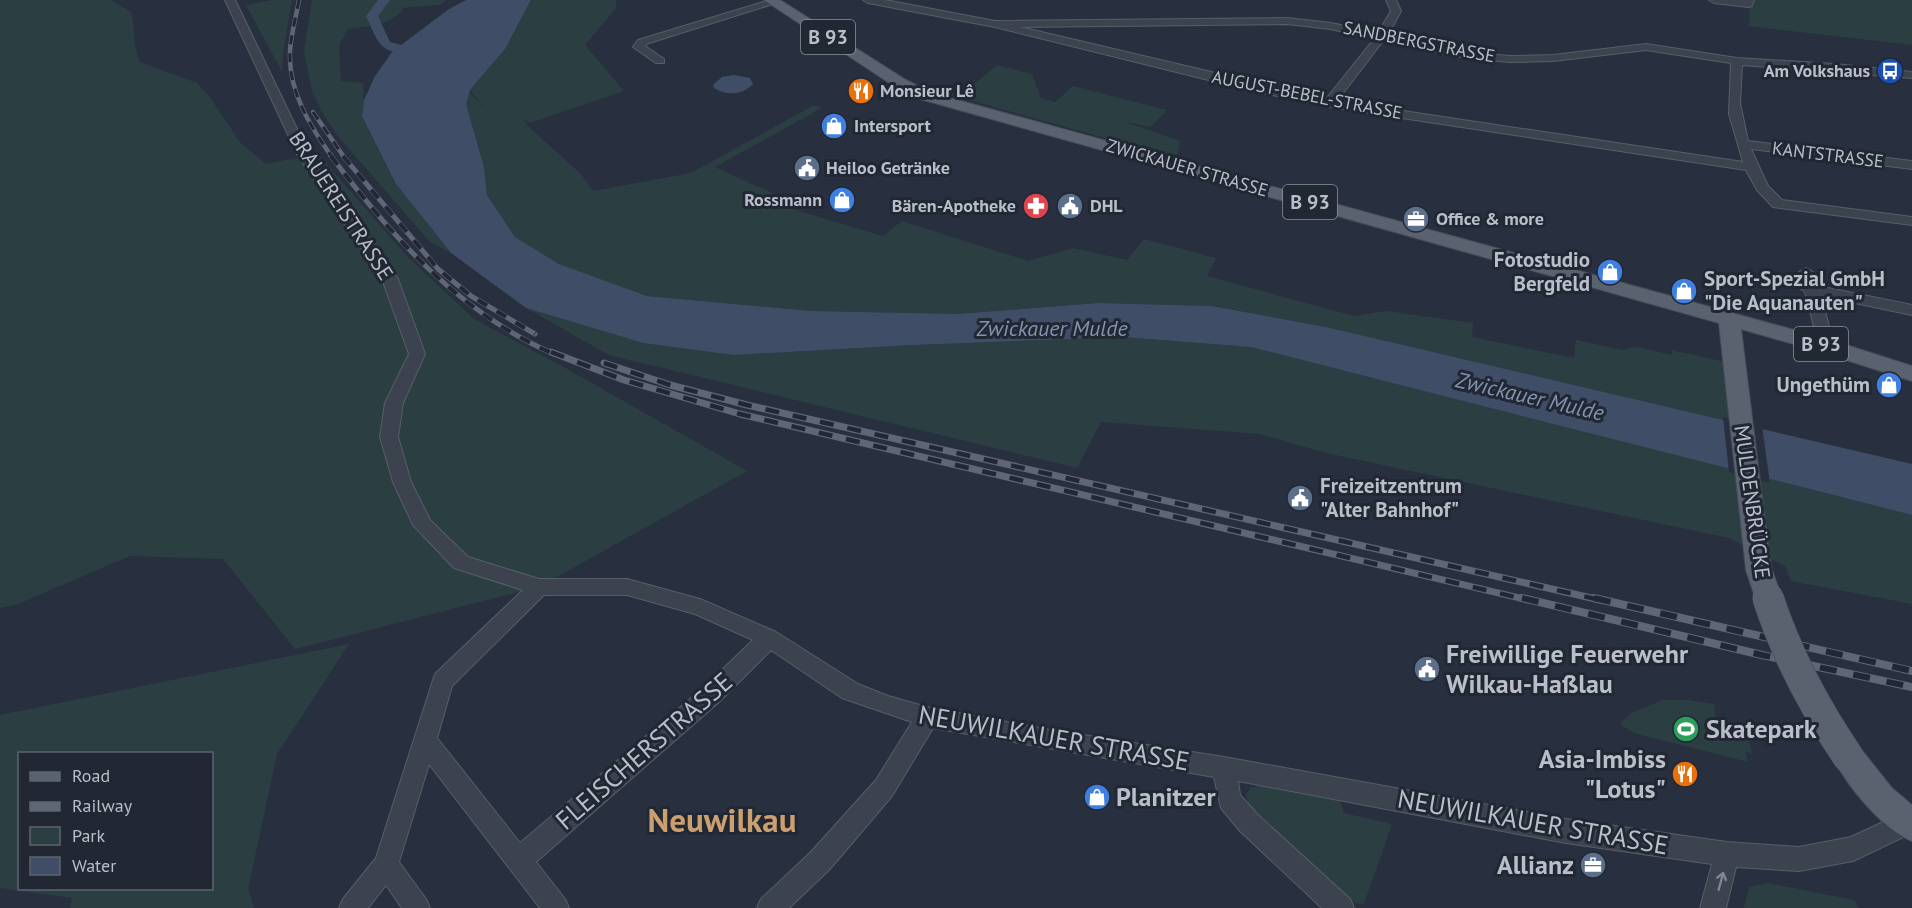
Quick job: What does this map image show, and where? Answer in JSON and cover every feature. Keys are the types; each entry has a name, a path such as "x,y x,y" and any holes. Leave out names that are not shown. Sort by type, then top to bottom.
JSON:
{"main road":[{"name":"ZWICKAUER STRASSE","path":"772,1 900,83 926,96 1728,318"},
{"name":"B 93","path":"1728,318 1912,374"},
{"name":"MULDENBRÜCKE","path":"1728,318 1755,546 1759,570 1775,622 1818,713 1849,759 1881,798 1910,824"}],"street":[{"name":"BRAUEREISTRASSE","path":"230,0 304,156 390,279 411,332 417,354 394,403 388,437 402,482 423,525 461,563 539,587"},
{"name":"AUGUST-BEBEL-STRASSE","path":"868,0 995,24 1249,86 1329,103 1754,172"},
{"path":"1329,103 1381,38 1396,11 1391,0"},
{"path":"1714,0 1747,2"},
{"path":"660,61 639,47 642,42 772,1"},
{"name":"SANDBERGSTRASSE","path":"995,24 1287,21 1331,26 1465,55 1510,59 1646,47 1737,61 1835,67 1912,75"},
{"path":"1737,61 1734,105 1743,144 1754,172 1771,201 1778,204 1912,221"},
{"name":"KANTSTRASSE","path":"1743,144 1912,165"},
{"path":"1806,272 1809,289 1822,324 1826,346"},
{"path":"1809,289 1912,310"},
{"name":"NEUWILKAUER STRASSE","path":"539,587 627,587 700,607 769,638 850,691 927,717 1224,768 1566,831 1727,854 1799,859 1842,851 1910,824"},
{"path":"352,908 386,865 443,681 539,587"},
{"name":"FLEISCHERSTRASSE","path":"518,861 711,694 769,638"},
{"path":"770,908 820,861 884,788 927,717"},
{"path":"425,741 556,908"},
{"path":"1224,768 1229,800 1249,823 1341,908"},
{"path":"1713,908 1727,854"},
{"path":"386,865 417,908"}],"green space":[{"path":"0,0 111,0 131,12 136,50 140,62 197,83 209,96 240,142 266,164 318,154 408,257 474,319 747,471 539,587 295,649 223,559 130,556 18,604 0,608"},
{"path":"272,0 292,0 282,72 246,5"},
{"path":"312,0 448,0 438,5 401,8 403,10 397,15 384,22 348,29 339,45 341,81 363,83 362,116 396,184 451,253 430,242 337,135 321,110 312,91 304,51"},
{"path":"531,0 616,0 616,8 585,45 624,91 530,123 524,119 529,127 581,174 593,191 691,173 814,105 822,108 715,167 785,199 792,209 883,236 902,221 1028,261 1073,248 1127,260 1144,239 1216,258 1207,276 1354,316 1386,311 1473,323 1472,337 1574,358 1576,340 1623,350 1636,347 1672,355 1672,350 1734,364 1741,424 1326,327 1212,306 1098,303 958,314 812,311 647,296 559,264 515,237 487,195 484,167 466,104 469,92 486,110 470,90 505,49"},
{"path":"1755,0 1912,0 1912,45 1748,26 1749,7 1754,6"},
{"path":"997,65 1032,74 1041,98 1055,102 1073,86 1167,110 1150,127 1123,121 1180,141 1177,158 958,97"},
{"path":"526,308 643,343 733,355 1122,337 1252,347 1912,515 1912,604 1791,581 1785,566 1729,538 1326,453 1259,434 1101,422 1077,468 609,355"},
{"path":"349,644 277,754 248,889 254,908 70,908 72,898 0,888 0,715"},
{"name":"Skatepark","path":"1663,700 1688,700 1714,704 1716,718 1743,725 1753,753 1745,752 1748,762 1634,733 1620,724 1631,713"},
{"path":"1266,784 1338,796 1344,813 1392,824 1364,904 1355,903 1249,806 1246,795 1250,788"},
{"path":"1768,883 1854,900 1859,908 1744,908 1749,887"}],"water":[{"name":"Zwickauer Mulde","path":"466,0 531,0 505,49 470,90 466,104 484,167 487,195 515,237 559,264 647,296 812,311 958,314 1098,303 1212,306 1326,327 1912,464 1912,515 1251,347 1122,337 733,355 643,343 526,308 451,253 396,184 362,116 364,100 375,76 392,52 449,9"},
{"path":"734,75 750,78 753,84 749,88 734,93 714,88 713,85 722,77"}],"pier":[{"path":"1723,417 1762,426 1770,483 1729,472"}],"waterway":[{"path":"384,0 372,16 385,44 397,48"}],"railway":[{"path":"299,0 292,32 290,66 302,107 332,157"},
{"path":"313,112 344,157"},
{"path":"331,156 403,243 458,295 520,337 554,354"},
{"path":"343,156 438,269 471,296 535,334"},
{"path":"551,352 624,380 740,414 1528,600"},
{"path":"604,363 670,385 747,405 1600,600"},
{"path":"1522,598 1762,655 1912,687"},
{"path":"1594,598 1912,671"}],"place":[{"name":"Am Volkshaus","path":"1890,71"},
{"name":"Monsieur Lê","path":"861,91"},
{"name":"Intersport","path":"834,126"},
{"name":"Heiloo Getränke","path":"807,168"},
{"name":"Rossmann","path":"842,200"},
{"name":"Bären-Apotheke","path":"1036,206"},
{"name":"DHL","path":"1070,206"},
{"name":"Office & more","path":"1416,219"},
{"name":"Fotostudio Bergfeld","path":"1610,272"},
{"name":"Sport-Spezial GmbH \"Die Aquanauten\"","path":"1684,291"},
{"name":"Ungethüm","path":"1889,385"},
{"name":"Freizeitzentrum \"Alter Bahnhof\"","path":"1300,498"},
{"name":"Freiwillige Feuerwehr Wilkau-Haßlau","path":"1427,669"},
{"name":"Skatepark","path":"1686,729"},
{"name":"Asia-Imbiss \"Lotus\"","path":"1685,774"},
{"name":"Planitzer","path":"1097,797"},
{"name":"Allianz","path":"1593,865"}],"district":[{"name":"Neuwilkau","path":"722,820"}]}
